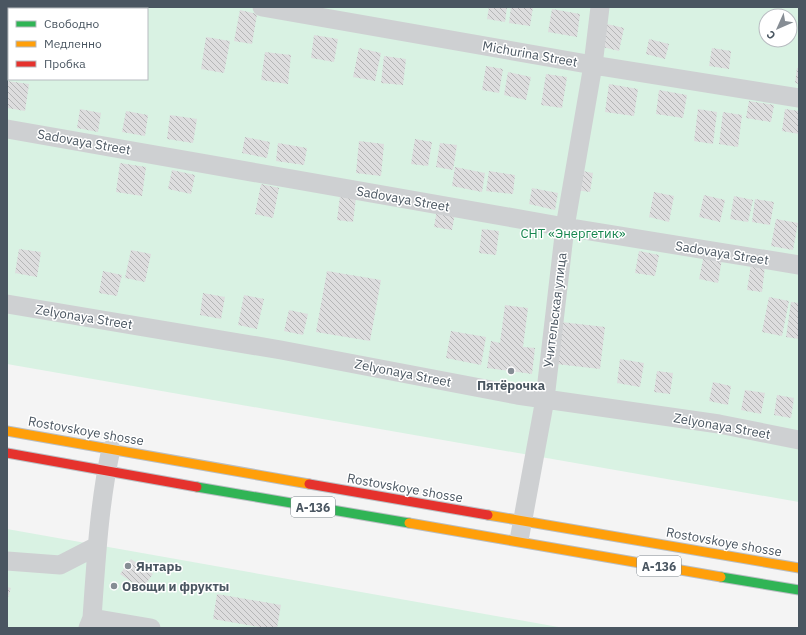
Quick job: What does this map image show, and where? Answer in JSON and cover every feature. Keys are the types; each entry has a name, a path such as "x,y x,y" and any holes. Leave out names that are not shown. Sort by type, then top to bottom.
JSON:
{"highway":[{"name":"Rostovskoye shosse","path":"7,431 799,568"},
{"name":"А-136","path":"7,453 799,590"}],"street":[{"name":"Michurina Street","path":"262,7 593,65 799,98"},
{"name":"Учительская улица","path":"519,542 545,400 565,227 593,65 600,7"},
{"name":"Sadovaya Street","path":"7,129 565,227 799,265"},
{"name":"Zelyonaya Street","path":"7,304 280,350 545,400 719,424 799,440"},
{"path":"111,449 106,471 90,623 150,628"},
{"path":"7,561 60,565 97,546"}],"green space":[{"name":"СНТ «Энергетик»","path":"7,7 799,7 799,502 7,364"},
{"path":"7,529 564,628 7,628"}],"building":[{"path":"489,7 507,7 505,22 487,19"},
{"path":"511,7 533,7 530,26 509,23"},
{"path":"552,9 580,14 577,37 548,32"},
{"path":"240,10 257,14 252,44 234,41"},
{"path":"603,23 624,28 619,51 598,46"},
{"path":"314,35 338,39 334,62 311,58"},
{"path":"206,37 230,41 224,73 201,69"},
{"path":"649,39 669,44 665,59 646,54"},
{"path":"359,48 381,53 375,81 353,77"},
{"path":"712,48 731,51 729,69 709,66"},
{"path":"265,52 291,55 288,84 261,80"},
{"path":"384,56 406,59 403,85 381,83"},
{"path":"486,66 503,69 499,93 482,90"},
{"path":"797,68 799,68 799,84 795,83"},
{"path":"508,72 531,77 526,100 504,95"},
{"path":"546,74 567,77 562,108 541,105"},
{"path":"7,81 29,84 25,111 7,108"},
{"path":"609,84 638,89 634,116 605,112"},
{"path":"659,90 687,95 683,118 656,114"},
{"path":"749,101 774,105 771,122 746,118"},
{"path":"80,109 101,113 98,132 77,128"},
{"path":"698,109 717,112 713,144 694,141"},
{"path":"785,109 799,111 799,134 782,131"},
{"path":"126,111 148,115 145,136 122,132"},
{"path":"723,112 742,115 738,147 719,144"},
{"path":"170,115 197,119 193,143 167,139"},
{"path":"245,137 270,142 267,158 242,153"},
{"path":"415,139 432,142 428,166 411,164"},
{"path":"359,141 384,144 381,176 356,173"},
{"path":"278,143 307,148 304,165 276,161"},
{"path":"440,143 457,145 453,170 436,167"},
{"path":"120,163 146,167 142,196 116,192"},
{"path":"455,167 485,173 482,192 452,186"},
{"path":"172,170 195,175 191,194 168,189"},
{"path":"578,170 593,173 590,192 575,190"},
{"path":"489,171 515,175 513,194 486,191"},
{"path":"261,184 279,188 273,218 255,214"},
{"path":"532,188 558,193 555,210 529,204"},
{"path":"654,192 674,196 669,222 649,217"},
{"path":"704,195 725,200 720,222 699,217"},
{"path":"340,196 356,198 353,222 337,220"},
{"path":"734,196 753,200 748,222 730,219"},
{"path":"755,199 774,202 770,225 752,222"},
{"path":"437,210 455,213 452,230 434,227"},
{"path":"776,219 798,223 793,250 771,246"},
{"path":"482,229 499,231 496,255 479,253"},
{"path":"19,249 41,252 37,277 15,273"},
{"path":"131,250 151,254 145,282 125,278"},
{"path":"639,251 659,255 655,276 635,273"},
{"path":"704,255 722,259 718,283 699,279"},
{"path":"751,264 765,266 762,292 747,290"},
{"path":"103,271 122,275 117,296 99,293"},
{"path":"327,271 381,280 370,341 316,332"},
{"path":"203,293 225,297 221,319 200,315"},
{"path":"244,295 264,299 257,329 238,325"},
{"path":"769,297 789,301 782,336 762,332"},
{"path":"791,302 799,303 799,339 786,337"},
{"path":"505,305 528,308 523,347 535,348 532,374 487,368 491,341 500,343"},
{"path":"289,310 308,314 303,335 284,331"},
{"path":"561,322 605,327 600,369 556,364"},
{"path":"451,331 486,337 481,365 446,358"},
{"path":"620,359 644,363 640,387 617,383"},
{"path":"657,371 673,373 670,394 654,392"},
{"path":"713,382 731,386 728,405 709,401"},
{"path":"745,390 765,393 761,414 741,410"},
{"path":"777,395 794,398 791,418 774,415"},
{"path":"131,559 153,574 142,589 120,574"},
{"path":"7,587 11,588 7,600"},
{"path":"217,594 281,605 277,628 265,628 213,619"}],"traffic: fast":[{"path":"197,487 409,523"},
{"path":"721,577 799,590"}],"traffic: slow":[{"path":"7,431 309,484"},
{"path":"488,515 799,568"},
{"path":"409,523 721,577"}],"traffic: jam":[{"path":"7,453 197,487"},
{"path":"309,484 488,515"}],"place":[{"name":"Пятёрочка","path":"511,371"},
{"name":"Янтарь","path":"128,566"},
{"name":"Овощи и фрукты","path":"114,586"}]}
